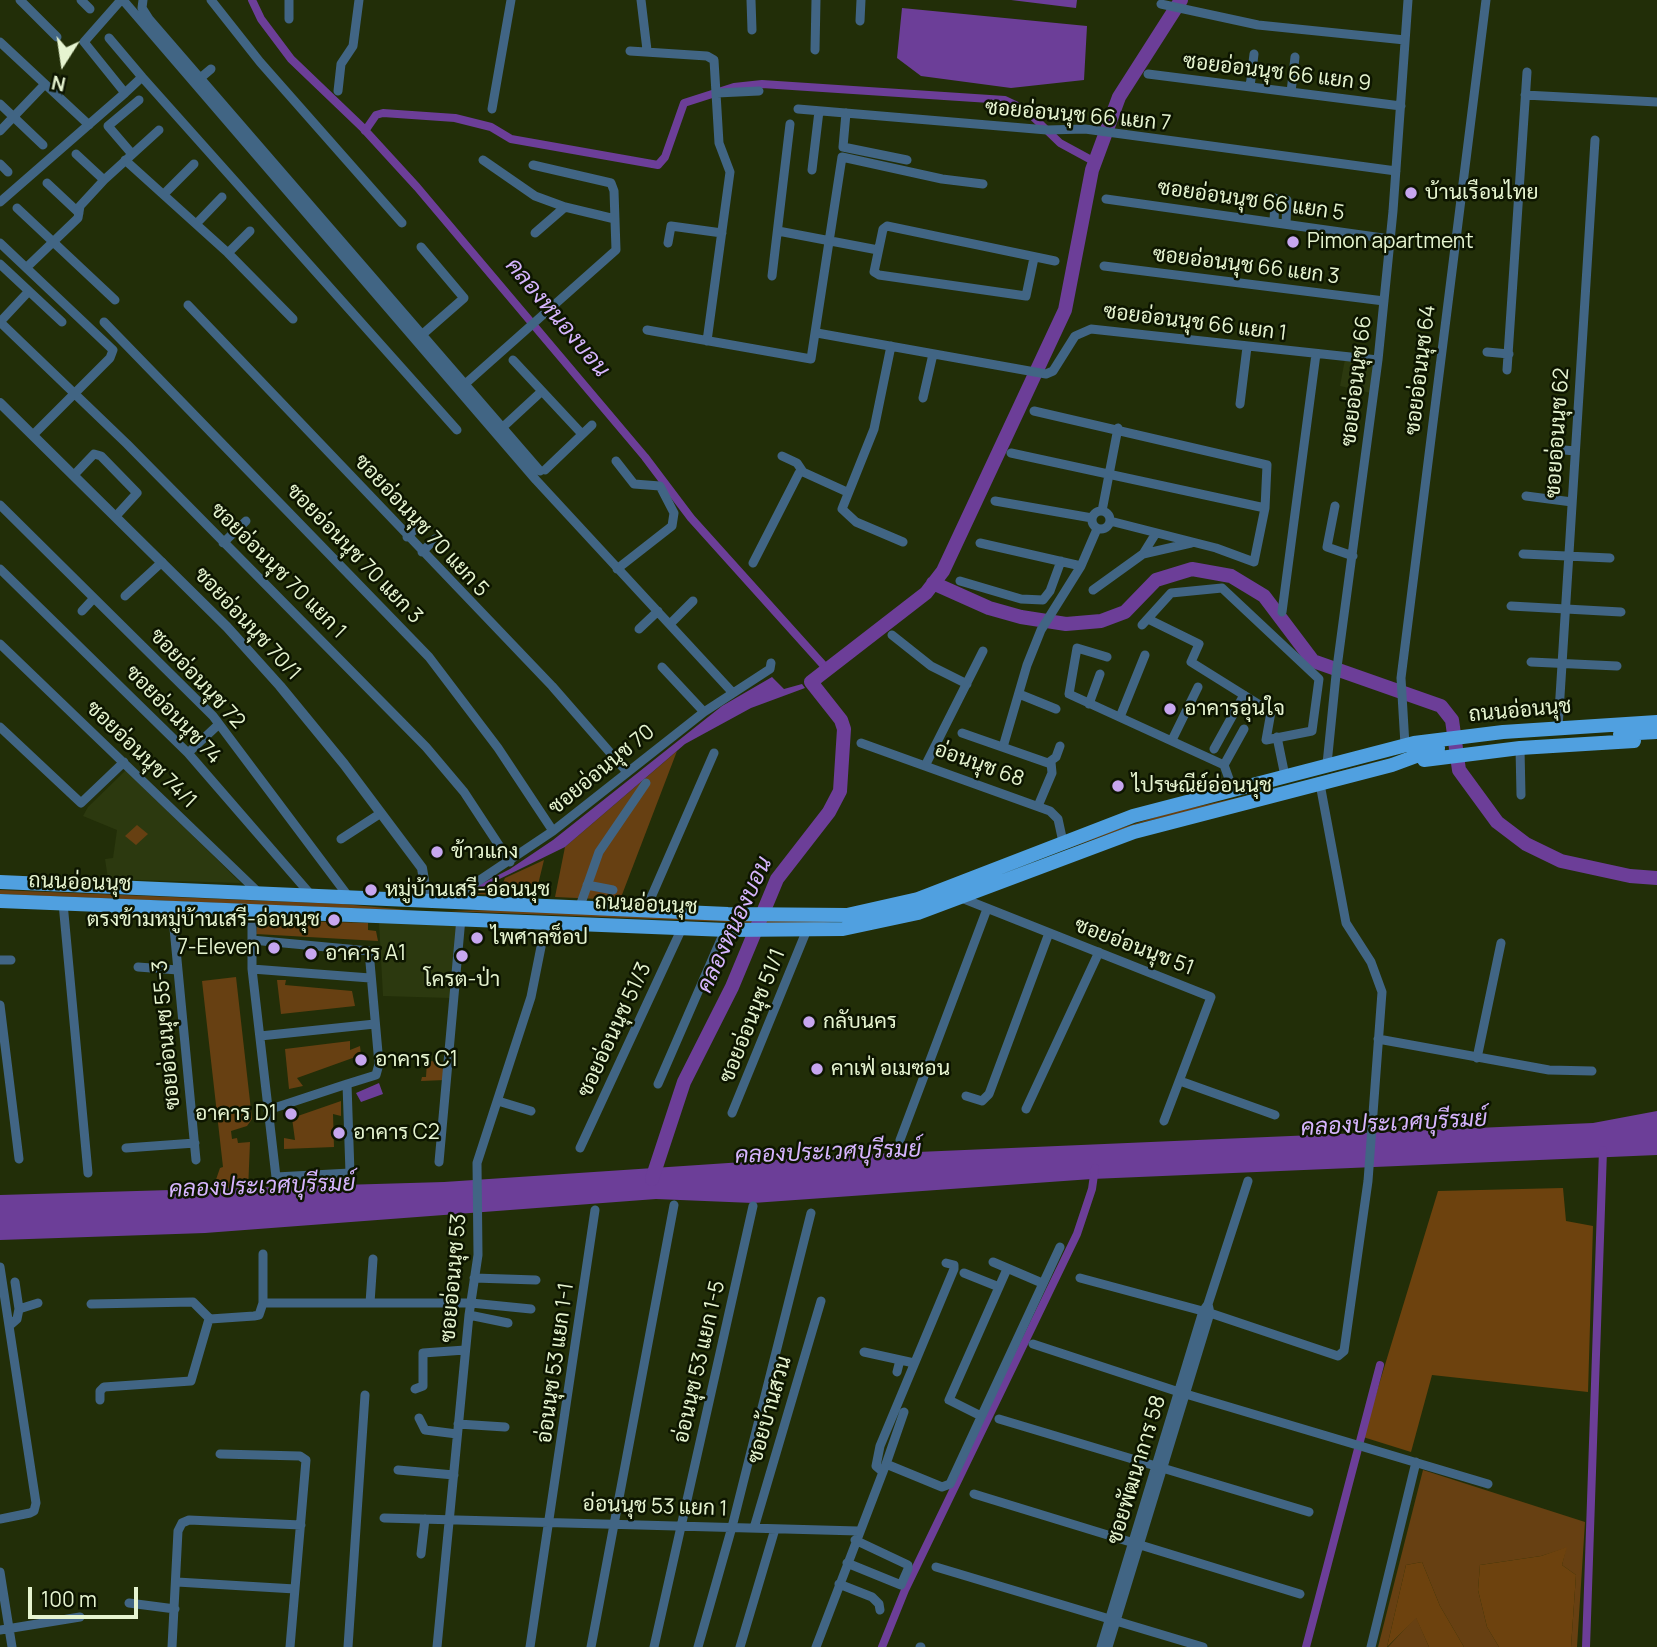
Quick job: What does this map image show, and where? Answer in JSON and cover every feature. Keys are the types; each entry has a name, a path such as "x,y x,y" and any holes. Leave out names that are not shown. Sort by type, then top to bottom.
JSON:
{"main road":[{"name":"ถนนอ่อนนุช","path":"0,901 726,930 799,932 843,929 899,919 1134,832 1320,784 1390,758 1405,745 1490,733 1621,724 1655,731"},
{"path":"1621,724 1630,732 1622,742"},
{"name":"ถนนอ่อนนุช","path":"1390,758 1424,760 1520,748 1622,742 1655,731"},
{"name":"ถนนอ่อนนุช","path":"0,883 428,899 728,914 847,915 893,907 1133,816 1327,764 1390,758 1438,748 1513,740 1655,731"},
{"path":"427,916 428,899"}],"street":[{"path":"20,0 57,37"},
{"path":"81,0 90,9"},
{"path":"125,93 84,42 122,0 424,333 536,480 733,693"},
{"path":"143,0 142,8 149,19 197,80 463,386 543,470 592,425"},
{"path":"211,0 260,62 402,223"},
{"path":"289,0 289,19"},
{"path":"338,91 341,64 353,46 359,0"},
{"path":"492,109 511,0"},
{"path":"641,0 647,50"},
{"path":"751,0 752,30"},
{"path":"815,50 816,0"},
{"path":"860,0 860,21"},
{"name":"ซอยอ่อนนุช 66","path":"1327,764 1336,675 1378,360 1396,171 1408,0"},
{"name":"ซอยอ่อนนุช 64","path":"1405,745 1401,678 1486,0"},
{"path":"1164,5 1258,25 1405,40"},
{"path":"109,38 457,430"},
{"path":"0,42 89,125"},
{"path":"630,51 707,56 713,60 719,143 730,167 707,341"},
{"path":"1250,87 1254,54"},
{"path":"1291,92 1295,57"},
{"path":"197,80 211,69"},
{"path":"1507,370 1527,72"},
{"name":"ซอยอ่อนนุช 66 แยก 9","path":"1149,75 1401,106"},
{"path":"0,202 142,77"},
{"path":"0,131 45,84"},
{"path":"716,93 759,91"},
{"path":"1525,95 1657,102"},
{"path":"139,100 108,126 129,157 293,319"},
{"path":"0,104 43,145"},
{"name":"ซอยอ่อนนุช 66 แยก 7","path":"798,108 1047,130 1094,131 1396,171"},
{"path":"812,170 819,111"},
{"path":"846,113 843,147 907,160"},
{"path":"772,276 790,124"},
{"path":"27,267 78,218 80,206 104,180 159,130"},
{"name":"ซอยอ่อนนุช 62","path":"1558,728 1595,140"},
{"path":"76,154 104,180"},
{"path":"647,330 811,359 842,157 942,179 957,178 983,184"},
{"path":"483,160 535,196 565,207 615,219"},
{"path":"0,164 8,172"},
{"path":"164,194 194,164"},
{"path":"463,386 614,252 615,219 611,183 533,165"},
{"path":"47,183 79,212"},
{"path":"197,223 222,197"},
{"path":"1274,222 1275,198"},
{"name":"ซอยอ่อนนุช 66 แยก 5","path":"1106,199 1390,239"},
{"path":"1286,224 1287,200"},
{"path":"535,233 565,207"},
{"path":"17,208 115,300"},
{"path":"668,243 671,226 722,233"},
{"path":"1034,258 1026,296 879,275 874,272 883,229 887,226 1055,261"},
{"path":"228,253 250,231"},
{"path":"778,231 878,250"},
{"path":"0,243 113,350 110,358 33,435"},
{"path":"421,247 464,298 424,333"},
{"path":"0,264 62,322"},
{"name":"ซอยอ่อนนุช 66 แยก 3","path":"1104,266 1384,301"},
{"path":"0,322 29,290"},
{"name":"ซอยอ่อนนุช 70 แยก 5","path":"188,305 552,686 626,772"},
{"name":"ซอยอ่อนนุช 70 แยก 1","path":"0,322 426,747 464,792 510,862"},
{"name":"ซอยอ่อนนุช 70 แยก 3","path":"104,323 429,657 498,748 553,831"},
{"name":"ซอยอ่อนนุช 66 แยก 1","path":"817,332 1046,374 1053,371 1074,336 1091,329 1378,360"},
{"path":"891,346 874,429 842,504 844,512 856,522 903,542"},
{"path":"1240,404 1247,347"},
{"path":"1488,352 1508,354"},
{"path":"923,398 933,354"},
{"path":"1282,612 1316,354"},
{"path":"513,360 582,434"},
{"path":"503,427 542,391"},
{"name":"ซอยอ่อนนุช 70/1","path":"0,403 162,562 280,686 422,868 428,899"},
{"path":"1034,411 1263,463 1268,470 1265,508 1254,562 1193,542 1110,521 1102,511"},
{"path":"995,501 1091,518 1102,511 1118,428"},
{"path":"1554,449 1575,451"},
{"path":"1011,453 1265,508"},
{"path":"74,475 94,454 99,454 137,493 116,516"},
{"path":"782,456 797,463 803,472 847,492"},
{"path":"616,461 638,486 660,486 674,513 672,526 617,569"},
{"path":"753,563 799,473 803,472"},
{"path":"1526,496 1572,502"},
{"name":"ซอยอ่อนนุช 72","path":"0,505 219,724 348,896"},
{"path":"1335,506 1327,547 1353,556"},
{"path":"1091,518 1097,529"},
{"path":"223,543 246,521"},
{"path":"1097,529 1106,528 1110,521"},
{"path":"407,537 422,523"},
{"path":"1003,747 1041,630 1082,566 1097,529"},
{"path":"1143,554 1156,533"},
{"path":"422,552 435,539"},
{"path":"1093,590 1143,554 1193,542"},
{"path":"981,544 1082,566"},
{"path":"1524,554 1610,558"},
{"path":"960,581 1021,599 1043,600 1050,591 1061,561"},
{"path":"125,596 162,562"},
{"name":"ซอยอ่อนนุช 74","path":"0,569 188,753 311,895"},
{"path":"1222,588 1319,679 1312,731 1266,740 1271,712 1244,695 1191,662 1199,645 1145,622 1171,593 1222,588"},
{"path":"82,611 94,598"},
{"path":"670,624 693,601"},
{"path":"1511,606 1621,612"},
{"path":"639,629 658,611"},
{"path":"892,635 931,666 967,684"},
{"name":"ซอยอ่อนนุช 74/1","path":"0,644 258,892"},
{"path":"1107,657 1081,647 1075,651 1069,694 1223,765 1233,790"},
{"path":"926,764 983,651"},
{"path":"1120,717 1144,654"},
{"path":"1531,662 1617,666"},
{"name":"ซอยอ่อนนุช 70","path":"450,900 553,831 704,712 770,669 771,663"},
{"path":"662,667 704,712"},
{"path":"1089,704 1100,674"},
{"path":"1172,740 1198,687"},
{"path":"1019,694 1056,709"},
{"path":"1214,749 1244,695"},
{"path":"188,753 219,724"},
{"path":"0,727 81,803 124,762"},
{"path":"1223,765 1244,729"},
{"path":"962,733 1051,762"},
{"path":"1277,737 1285,776"},
{"name":"อ่อนนุช 68","path":"861,743 926,764 1055,813 1063,842"},
{"path":"1038,806 1052,773 1051,762 1060,746"},
{"path":"1520,748 1521,795"},
{"path":"646,909 714,753"},
{"path":"580,906 599,852 646,783"},
{"path":"1080,1278 1207,1309 1342,1355 1369,1174 1382,1002 1380,983 1346,923 1320,784"},
{"path":"341,839 381,813"},
{"path":"587,885 613,890"},
{"name":"ซอยอ่อนนุช 51","path":"959,897 1212,997 1164,1121"},
{"path":"63,903 88,1173"},
{"name":"ซอยอ่อนนุช 55-3","path":"172,907 196,1160"},
{"path":"900,1140 987,909"},
{"path":"252,910 252,969 276,1177 350,1173 348,1084"},
{"path":"439,1163 461,918"},
{"name":"ซอยอ่อนนุช 53","path":"438,1647 474,1278 479,1214 477,1163 531,997 546,922"},
{"name":"ซอยอ่อนนุช 51/3","path":"580,1148 682,928"},
{"path":"658,1084 726,930"},
{"name":"ซอยอ่อนนุช 51/1","path":"732,1113 799,932"},
{"path":"966,1096 982,1101 989,1094 1049,933"},
{"path":"252,940 369,951 379,1064 376,1075 268,1110"},
{"path":"1477,1058 1501,943"},
{"path":"1026,1109 1099,952"},
{"path":"0,960 11,960"},
{"path":"138,967 178,970"},
{"path":"252,969 370,978"},
{"path":"0,1005 2,1042 19,1159"},
{"path":"260,1036 374,1024"},
{"path":"1378,1039 1549,1070 1592,1071"},
{"path":"1180,1081 1275,1115"},
{"path":"498,1101 531,1111"},
{"path":"126,1148 195,1143"},
{"name":"ซอยพัฒนาการ 58","path":"1101,1647 1113,1620 1138,1543 1248,1181"},
{"path":"591,1647 674,1205"},
{"name":"อ่อนนุช 53 แยก 1-5","path":"654,1647 753,1206"},
{"name":"อ่อนนุช 53 แยก 1-1","path":"530,1647 551,1521 595,1210"},
{"path":"698,1647 732,1527 811,1213"},
{"path":"946,1263 954,1265 954,1269 880,1446 876,1466 946,1487 1060,1247"},
{"path":"91,1304 193,1302 209,1319 254,1317 259,1315 263,1303 263,1254"},
{"path":"370,1303 373,1259"},
{"path":"993,1262 1042,1283"},
{"path":"0,1267 36,1503 34,1511 0,1519"},
{"path":"981,1416 949,1400 1007,1269"},
{"path":"964,1273 999,1287"},
{"path":"474,1278 536,1280"},
{"path":"9,1326 17,1319 19,1309 15,1282"},
{"name":"ซอยบ้านสวน","path":"754,1528 821,1301"},
{"path":"19,1309 38,1303"},
{"path":"263,1303 471,1303 531,1309"},
{"path":"469,1315 508,1323"},
{"path":"100,1400 100,1391 104,1387 191,1381 209,1319"},
{"path":"1033,1344 1182,1393 1488,1484"},
{"path":"415,1389 423,1385 423,1353 466,1350"},
{"path":"864,1352 914,1363"},
{"path":"897,1372 900,1360"},
{"path":"348,1647 365,1395"},
{"path":"816,1647 904,1412"},
{"path":"419,1418 425,1430 505,1427"},
{"path":"999,1419 1309,1512"},
{"path":"220,1454 304,1457 306,1463 290,1647"},
{"path":"1371,1647 1416,1462"},
{"path":"398,1470 454,1475"},
{"path":"974,1494 1300,1594"},
{"name":"อ่อนนุช 53 แยก 1","path":"384,1518 615,1522 775,1529 857,1536"},
{"path":"421,1554 425,1519"},
{"path":"173,1647 178,1531 182,1523 189,1520 301,1525"},
{"path":"740,1647 775,1529"},
{"path":"847,1563 901,1585 908,1569 908,1565 857,1536"},
{"path":"936,1567 1203,1647"},
{"path":"0,1572 4,1630 12,1647"},
{"path":"177,1582 295,1589"},
{"path":"839,1584 872,1597 879,1604 880,1610"},
{"path":"129,1603 175,1609"},
{"path":"4,1630 80,1617"},
{"name":"ซอยพัฒนาการ 58","path":"1108,1647 1113,1620"}],"shaded area":[{"path":"1011,0 1077,0 1076,8"},
{"path":"902,8 1087,26 1084,80 1011,88 921,76 897,58"},
{"path":"1345,359 1376,362 1371,393 1340,386"},
{"path":"772,677 784,689 802,684 805,688 751,708 685,744 565,847 477,890 475,887 510,869 553,840 722,706"},
{"path":"677,751 620,900 555,897 565,847"},
{"path":"1397,756 1265,793 1140,823 873,917 808,925 446,911 499,910 825,921 1172,812 1264,792"},
{"path":"126,770 241,883 108,879 105,859 113,858 117,830 83,816 88,807"},
{"path":"137,825 148,834 136,845 125,836"},
{"path":"544,860 535,897 476,894 502,885 505,878"},
{"path":"0,890 343,904 418,911 0,894"},
{"path":"258,920 368,923 368,930 376,931 378,941 256,934"},
{"path":"379,922 458,926 450,998 383,996"},
{"path":"236,977 252,1119 247,1126 231,1131 232,1139 237,1138 238,1143 250,1142 248,1191 211,1194 220,1168 223,1167 202,981"},
{"path":"277,980 286,980 285,985 352,991 355,1006 281,1014"},
{"path":"350,1041 350,1050 360,1046 361,1055 297,1078 303,1086 289,1089 285,1049"},
{"path":"427,1061 447,1062 445,1080 421,1081 422,1077 426,1077"},
{"path":"379,1083 383,1094 361,1102 356,1093"},
{"path":"341,1101 341,1116 333,1114 334,1147 284,1149 284,1138 295,1140 292,1118"},
{"path":"1657,1111 1657,1155 1092,1179 753,1203 656,1199 205,1233 0,1240 0,1195 444,1182 848,1155 1593,1123"},
{"path":"1563,1188 1566,1221 1593,1226 1588,1392 1432,1375 1411,1452 1363,1437 1438,1191"},
{"path":"1423,1470 1585,1522 1577,1647 1571,1647 1576,1575 1562,1565 1566,1548 1541,1556 1480,1565 1478,1590 1487,1627 1499,1647 1464,1647 1440,1606 1422,1562 1406,1565 1387,1647 1378,1647"},
{"path":"1567,1547 1562,1565 1576,1575 1571,1647 1499,1647 1487,1627 1478,1590 1480,1565 1541,1556"},
{"path":"1422,1562 1440,1606 1464,1647 1429,1647 1416,1618 1387,1647 1406,1565"},
{"path":"1416,1617 1429,1647 1388,1647"}],"waterway":[{"name":"คลองหนองบอน","path":"252,0 261,19 291,59 362,127 417,187 645,457 691,518 826,668"},
{"name":"คลองหนองบอน","path":"652,1179 684,1082 732,987 777,879 829,812 840,791 844,729 841,720 811,682 926,593 943,571 1065,310 1092,170 1119,97 1181,0"},
{"path":"365,131 376,115 383,113 455,118 491,127 511,139 658,165 665,157 684,103 734,87 762,84 1005,100 1026,110 1060,143 1095,162"},
{"path":"933,583 989,608 1021,617 1066,624 1101,621 1125,612 1156,580 1192,569 1231,576 1264,596 1313,661 1441,706 1452,720 1459,770 1497,822 1526,844 1561,861 1630,876 1657,878"},
{"path":"1586,1647 1603,1150"},
{"path":"882,1647 905,1590 1077,1234 1092,1189 1095,1168"},
{"path":"1306,1647 1380,1365"}],"place":[{"name":"บ้านเรือนไทย","path":"1411,193"},
{"name":"Pimon apartment","path":"1293,242"},
{"name":"อาคารอุ่นใจ","path":"1170,709"},
{"name":"ไปรษณีย์อ่อนนุช","path":"1118,786"},
{"name":"ข้าวแกง","path":"437,852"},
{"name":"หมู่บ้านเสรี-อ่อนนุช","path":"371,890"},
{"name":"ตรงข้ามหมู่บ้านเสรี-อ่อนนุช","path":"334,920"},
{"name":"ไพศาลช็อป","path":"477,938"},
{"name":"7-Eleven","path":"274,948"},
{"name":"อาคาร A1","path":"311,954"},
{"name":"โครต-ป่า","path":"462,956"},
{"name":"กลับนคร","path":"809,1022"},
{"name":"อาคาร C1","path":"361,1060"},
{"name":"คาเฟ่ อเมซอน","path":"817,1069"},
{"name":"อาคาร D1","path":"291,1114"},
{"name":"อาคาร C2","path":"339,1133"}],"water label":[{"name":"คลองประเวศบุรีรมย์","path":"1394,1124"},
{"name":"คลองประเวศบุรีรมย์","path":"828,1153"},
{"name":"คลองประเวศบุรีรมย์","path":"262,1187"}]}
